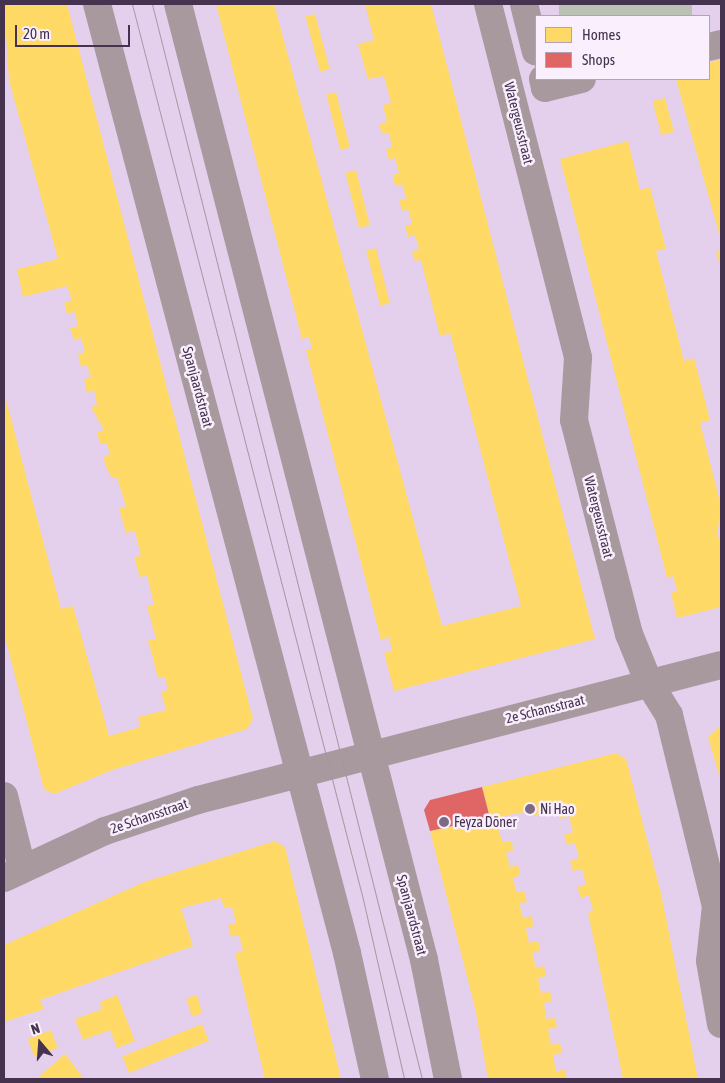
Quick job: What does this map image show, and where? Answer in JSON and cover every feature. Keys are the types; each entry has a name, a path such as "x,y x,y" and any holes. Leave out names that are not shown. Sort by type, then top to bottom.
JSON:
{"street":[{"name":"Spanjaardstraat","path":"97,4 300,770 375,1079"},
{"name":"Spanjaardstraat","path":"178,4 424,960 448,1079"},
{"name":"Watergeusstraat","path":"488,4 578,358 574,420 629,634 649,683 669,714 716,906 710,961 721,1024"},
{"path":"524,4 535,48"},
{"path":"543,80 546,88 578,80"},
{"name":"2e Schansstraat","path":"369,752 721,665"},
{"path":"300,770 369,752"},
{"name":"2e Schansstraat","path":"13,873 105,831 300,770"},
{"path":"4,796 13,873"}],"shaded area":[{"path":"559,4 692,4 692,15 559,15"}],"building: Homes":[{"path":"4,4 67,4 253,719 247,729 112,770 54,794 44,789 4,633 4,392 61,609 73,606 109,736 140,727 138,717 166,710 161,692 168,690 165,677 158,678 148,640 156,639 147,606 154,605 147,575 140,577 134,557 141,556 135,531 126,533 119,508 126,507 117,477 112,478 103,457 110,455 107,443 100,444 97,432 104,430 91,407 97,405 94,390 87,393 84,379 91,377 87,365 81,367 78,354 85,352 81,338 74,340 70,328 78,326 75,312 67,314 64,303 72,300 67,286 23,297 17,269 58,259 9,80"},
{"path":"216,4 274,4 442,626 521,606 450,333 440,336 421,260 415,261 412,252 419,249 415,235 408,237 405,226 412,224 408,209 402,211 399,200 406,199 402,184 395,186 393,175 399,173 395,158 389,160 386,149 392,147 389,133 382,134 379,124 387,122 383,105 391,103 384,76 368,79 358,44 374,40 365,4 431,4 595,639 394,691 384,653 392,651 389,637 381,640 306,350 312,349 309,337 302,339"},
{"path":"315,14 330,69 320,72 305,17"},
{"path":"721,59 721,241 676,80 710,80 710,63"},
{"path":"336,92 350,147 340,150 326,94"},
{"path":"665,98 674,132 662,135 652,101"},
{"path":"628,141 640,190 650,187 666,249 656,251 684,361 694,358 710,420 700,423 721,506 717,537 721,539 721,607 677,618 671,593 677,591 673,576 667,578 560,159"},
{"path":"356,170 370,225 359,228 345,173"},
{"path":"376,248 390,303 380,306 366,250"},
{"path":"721,250 721,269 716,251"},
{"path":"721,725 721,782 708,737"},
{"path":"616,753 626,759 661,893 698,1079 623,1079 588,913 593,911 589,895 581,898 577,887 586,885 582,869 573,871 570,861 579,858 575,843 567,845 564,835 573,832 569,816 560,819 557,810 532,816 531,811 503,816 506,825 498,827 502,842 511,841 514,850 506,852 510,867 518,865 520,875 513,878 516,892 524,891 527,902 519,903 523,918 531,916 534,926 526,928 529,943 538,941 540,951 532,953 536,968 544,966 546,976 538,978 541,993 550,992 552,1001 544,1003 546,1019 555,1018 557,1027 548,1029 551,1045 560,1043 562,1053 553,1055 556,1072 565,1069 567,1079 488,1079 475,1008 430,831 490,818 482,787"},
{"path":"275,841 285,847 341,1079 265,1079 235,953 243,951 239,935 231,937 228,925 236,923 232,907 224,908 221,898 181,908 193,946 40,1000 44,1009 4,1022 4,945 144,882"},
{"path":"117,995 135,1041 117,1048 110,1030 83,1040 75,1019 102,1009 100,1002"},
{"path":"197,995 202,1013 192,1016 186,998"},
{"path":"202,1024 209,1041 129,1073 122,1056"},
{"path":"51,1030 58,1048 34,1057 28,1039"},
{"path":"65,1054 84,1079 36,1079"}],"building: Shops":[{"path":"482,787 490,818 430,831 424,810 430,800"}],"tram line":[{"path":"132,4 362,895 404,1079"},
{"path":"152,4 422,1079"}],"place":[{"name":"Ni Hao","path":"530,809"},
{"name":"Feyza Döner","path":"444,822"}]}
